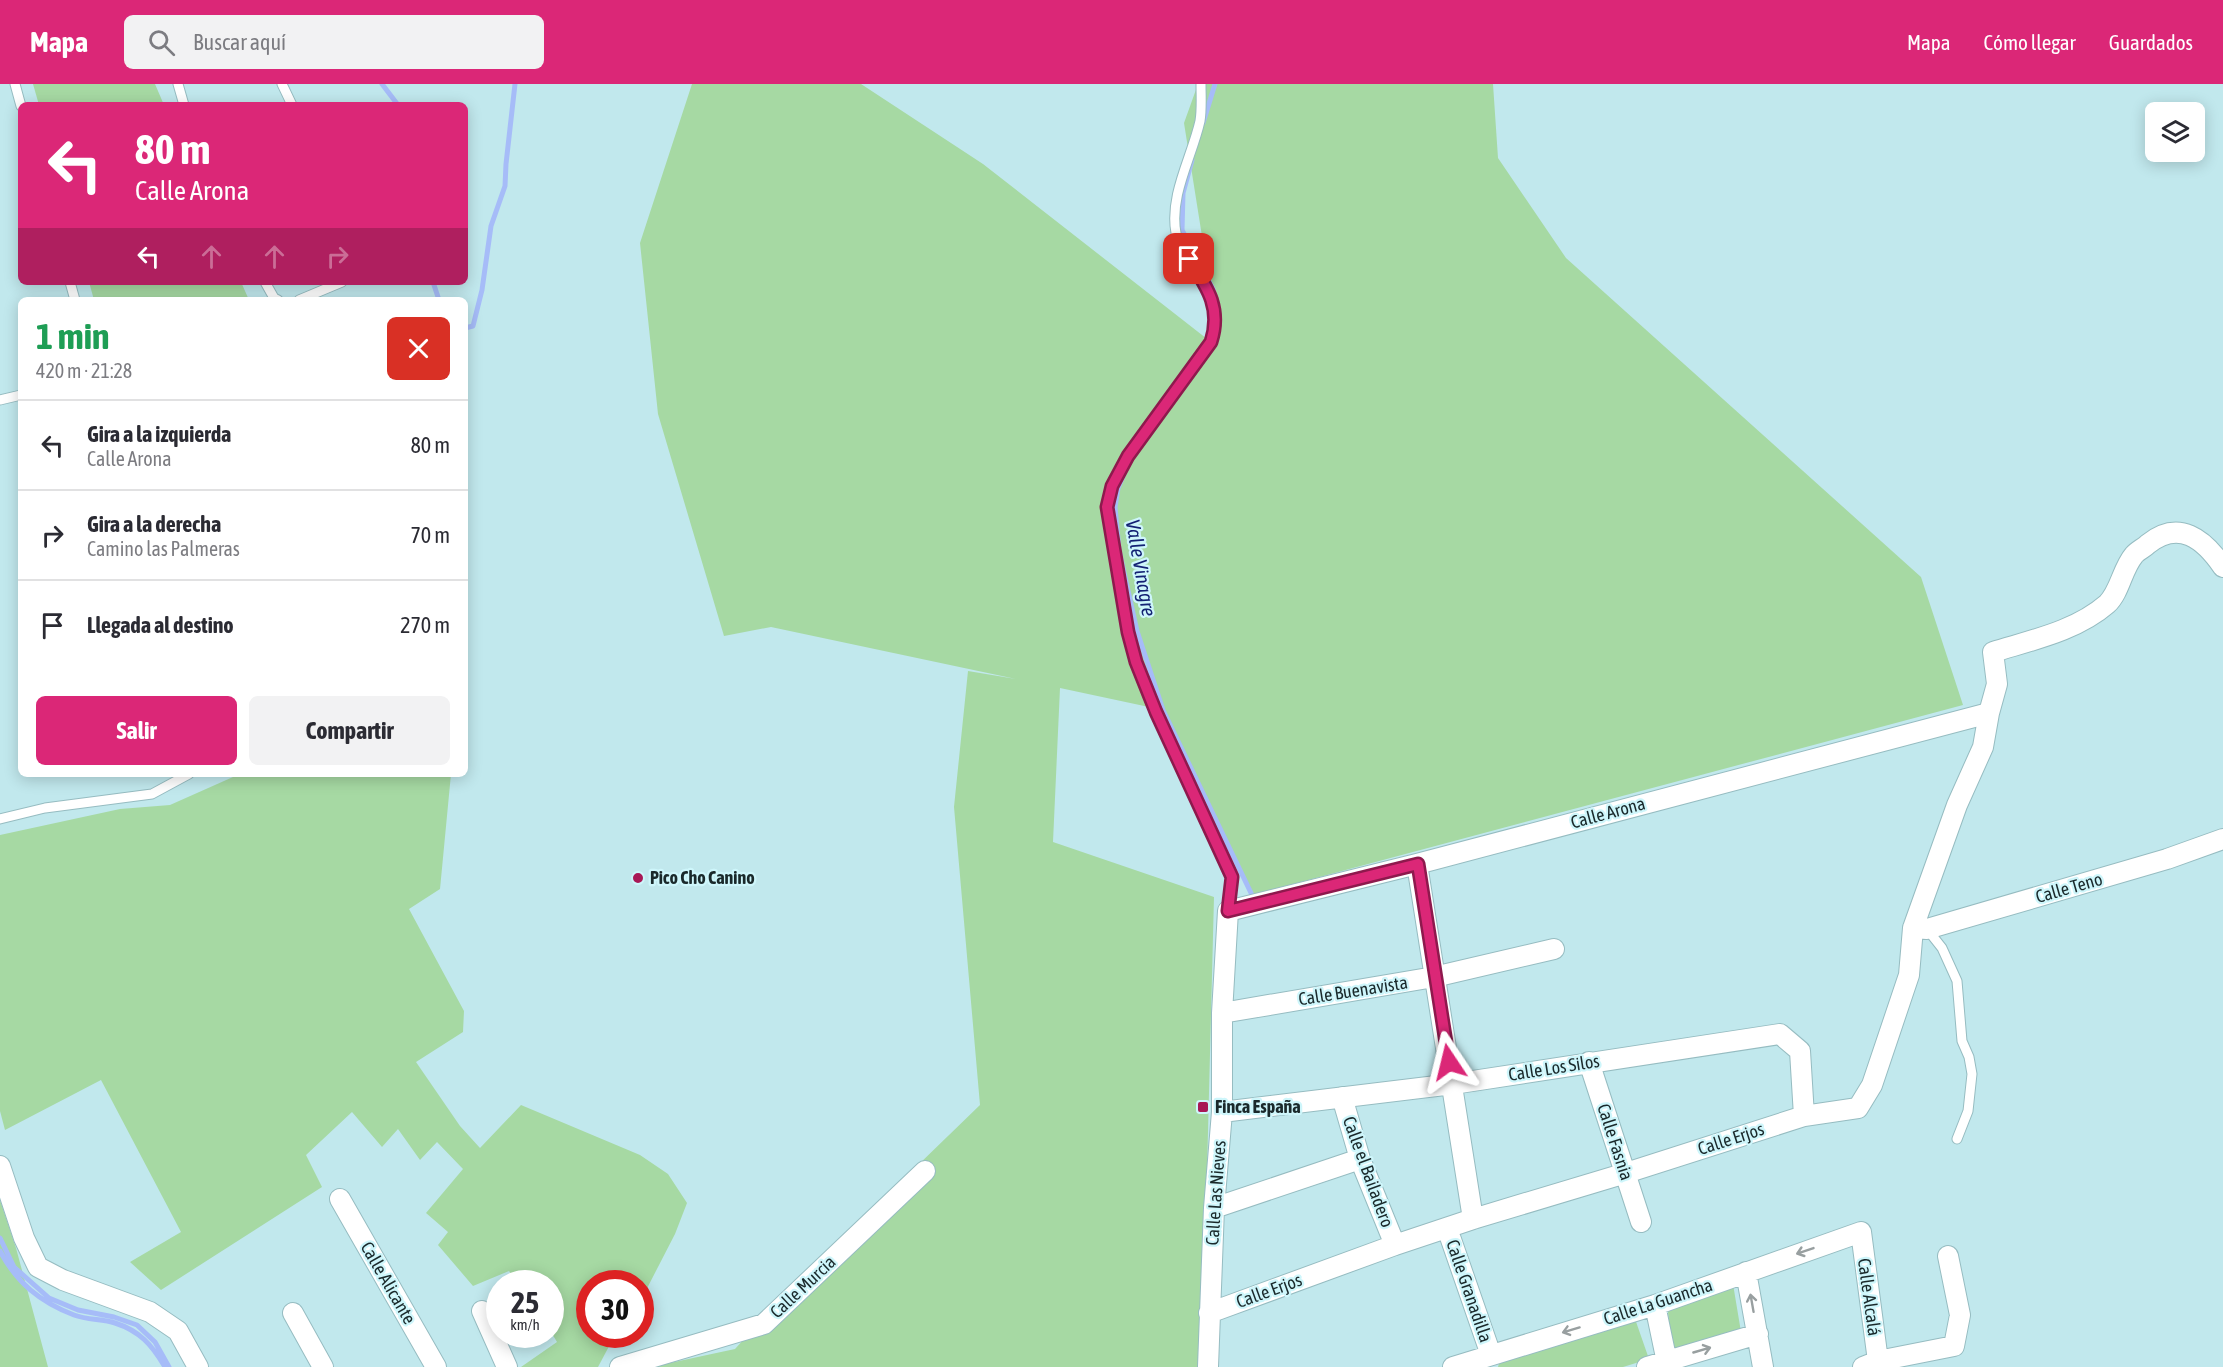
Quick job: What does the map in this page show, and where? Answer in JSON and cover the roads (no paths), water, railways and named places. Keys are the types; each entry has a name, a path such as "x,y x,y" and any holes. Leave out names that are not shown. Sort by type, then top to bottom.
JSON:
{"street":[{"name":"Calle Erjos","path":"1209,1313 1473,1219 1804,1116 1858,1108 1872,1085 1909,975 1920,928 1957,805 1983,747 1997,684 1993,652 2073,626 2109,603 2133,556 2157,536 2176,531 2196,538 2210,549 2223,567"},
{"name":"Calle Arona","path":"1228,911 1418,864 1989,713"},
{"name":"Calle Teno","path":"1920,928 2167,859 2223,838"},
{"name":"Calle Granadilla","path":"1418,864 1473,1219"},
{"name":"Calle Las Nieves","path":"1208,1367 1214,1208 1222,1112 1222,1013 1228,911"},
{"name":"Calle Buenavista","path":"1222,1013 1434,977 1554,949"},
{"name":"Calle Los Silos","path":"1222,1112 1453,1084 1780,1034 1800,1051 1804,1116"},
{"name":"Calle Fasnia","path":"1589,1062 1641,1222"},
{"name":"Calle el Bailadero","path":"1342,1097 1360,1159 1395,1245"},
{"path":"1214,1208 1360,1159"},
{"path":"0,1166 24,1238 38,1267 63,1280 150,1312 178,1331 198,1367"},
{"name":"Calle Murcia","path":"620,1367 764,1324 925,1171"},
{"name":"Calle Alicante","path":"340,1199 436,1367"},
{"name":"Calle Granadilla","path":"1447,1228 1485,1360"},
{"name":"Calle La Guancha","path":"1453,1367 1485,1360 1655,1305 1861,1232"},
{"name":"Calle Alcalá","path":"1861,1232 1871,1364 1924,1360 1954,1346 1960,1315 1948,1257"},
{"path":"1746,1272 1763,1367"},
{"path":"1655,1305 1667,1364"},
{"path":"482,1311 507,1367"},
{"path":"293,1314 323,1367"},
{"path":"1647,1367 1667,1364 1758,1334"}],"lane":[{"path":"15,84 20,102"},
{"path":"178,84 183,102"},
{"path":"282,84 291,102"},
{"path":"1201,84 1200,119 1177,199 1176,231 1180,245 1208,290 1214,305 1214,332 1211,342 1128,456 1112,486 1107,507 1128,632 1136,662 1156,712 1232,877 1228,911"},
{"path":"305,297 335,285"},
{"path":"0,400 18,396"},
{"path":"0,819 45,808 152,794 183,777"},
{"path":"1920,928 1942,948 1957,981 1962,1041 1969,1057 1972,1074 1968,1111 1957,1139"}],"waterway":[{"path":"382,84 396,102"},
{"path":"468,327 473,326 482,290 491,226 505,186 515,84"},
{"name":"Valle Vinagre","path":"1203,123 1215,84"},
{"name":"Valle Vinagre","path":"1192,160 1183,193 1182,230 1213,289 1219,318 1216,339"},
{"path":"434,285 438,297"},
{"name":"Valle Vinagre","path":"1128,464 1118,488 1115,507 1119,550 1137,631 1163,710 1252,895"},
{"path":"0,1238 14,1267 49,1298 78,1310 114,1317 137,1325 155,1342 169,1367"},
{"path":"0,1251 14,1273 40,1297 74,1315 115,1323 132,1330 150,1346 165,1367"}],"place":[{"name":"Pico Cho Canino","path":"638,878"},
{"name":"Finca España","path":"1203,1107"}]}
